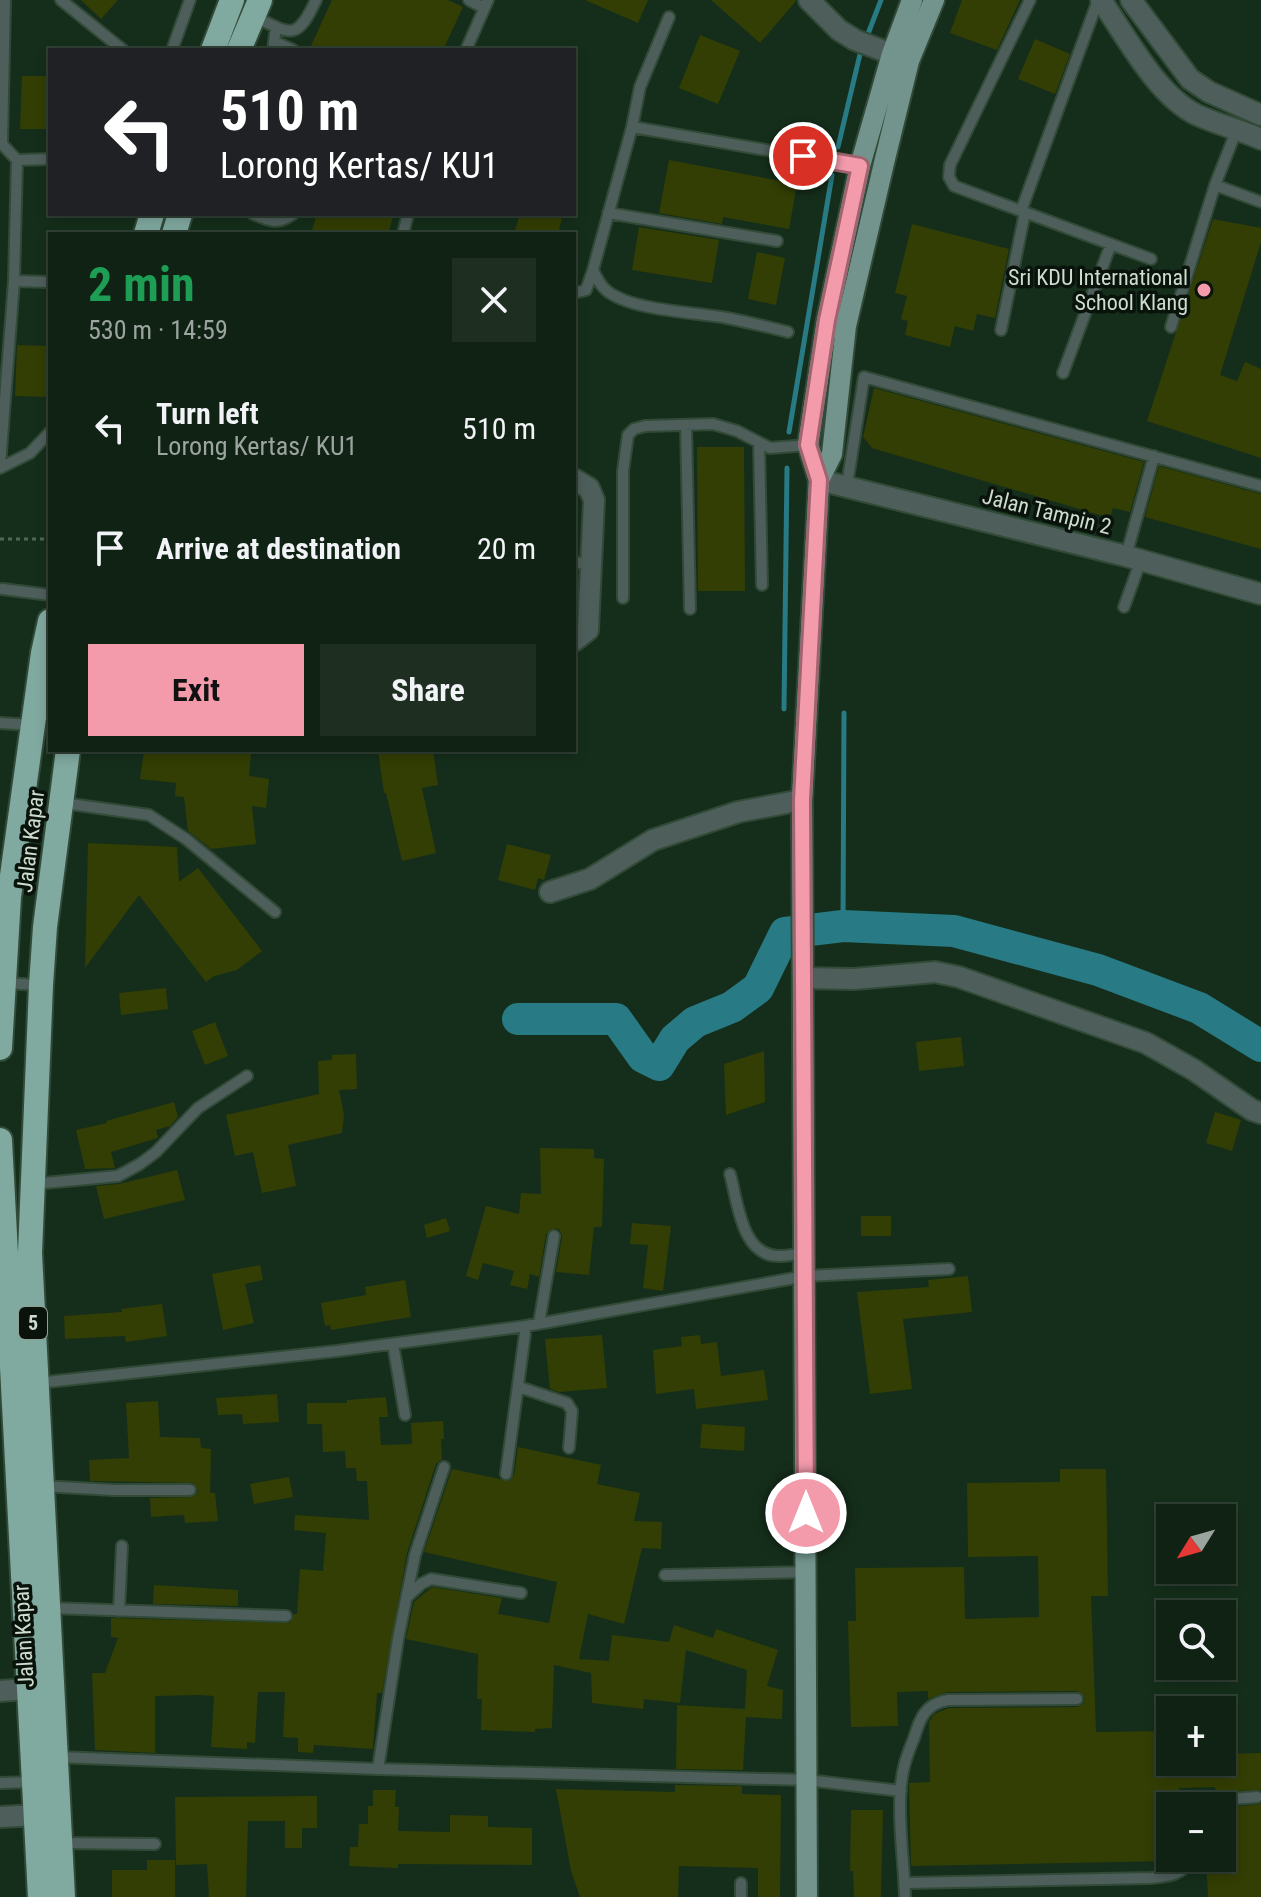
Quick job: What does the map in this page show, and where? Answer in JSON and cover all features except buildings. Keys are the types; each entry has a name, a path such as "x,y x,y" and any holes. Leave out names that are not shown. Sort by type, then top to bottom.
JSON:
{"highway":[{"path":"214,48 232,0"},
{"path":"240,48 263,15"},
{"name":"Jalan Kapar","path":"0,1048 5,897 48,634"},
{"name":"Jalan Kapar","path":"63,1897 30,1253 41,985 68,752"},
{"name":"Jalan Kapar","path":"0,1140 8,1476 27,1689 40,1897"}],"main road":[{"path":"819,480 832,454 846,326 912,0"},
{"path":"807,1897 802,800 819,480 808,445 827,320 860,166 900,57 934,0"}],"street":[{"path":"809,0 847,35 900,57"},
{"path":"1100,0 1170,95 1195,114 1261,141"},
{"path":"1131,0 1190,79 1209,92 1261,115"},
{"path":"576,480 589,488 594,500 582,563 581,635"},
{"name":"Jalan Tampin 2","path":"819,480 1133,558 1261,594"},
{"path":"550,892 590,879 653,840 738,812 802,800"},
{"path":"804,968 854,979 935,972 959,977 1146,1043 1261,1113"},
{"path":"0,1691 27,1689"},
{"path":"0,1817 35,1815"}],"lane":[{"path":"5,0 1,142 17,160 14,281 0,466 30,453 48,434"},
{"path":"61,0 121,48"},
{"path":"173,48 190,0"},
{"path":"263,15 294,32 301,28 316,0"},
{"path":"467,48 486,4 469,0"},
{"path":"1030,0 950,165 949,177 954,186 1151,259"},
{"path":"1001,330 1023,211 1100,0"},
{"path":"263,15 274,46"},
{"path":"576,292 586,290 593,270 640,87 669,17"},
{"path":"632,127 860,166"},
{"path":"1171,327 1215,185 1237,129"},
{"path":"17,160 48,159"},
{"path":"1215,185 1261,202"},
{"path":"608,213 777,241"},
{"path":"258,216 271,222 283,221 290,216"},
{"path":"1063,373 1111,244"},
{"path":"593,270 598,282 608,292 621,298 668,311 725,318 788,332"},
{"path":"14,281 48,282"},
{"path":"847,485 864,377 1261,486"},
{"path":"623,598 623,471 628,435 634,429 713,424 737,431 770,448 808,445"},
{"path":"686,425 690,609"},
{"path":"759,443 762,585"},
{"path":"1124,607 1154,456"},
{"path":"2,589 48,595"},
{"path":"0,723 34,725"},
{"path":"61,803 149,815 186,839 275,912"},
{"path":"1,983 41,985"},
{"path":"32,1184 118,1176 156,1152 198,1108 247,1076"},
{"path":"730,1174 751,1243 764,1253 778,1257 805,1253"},
{"path":"539,1323 554,1236"},
{"path":"35,1383 393,1344 526,1326 806,1276 949,1269"},
{"path":"506,1474 526,1326"},
{"path":"393,1344 405,1415"},
{"path":"519,1387 567,1403 572,1411 569,1448"},
{"path":"378,1769 398,1639 415,1555 444,1467"},
{"path":"40,1486 190,1490"},
{"path":"119,1611 122,1546"},
{"path":"665,1575 806,1572"},
{"path":"408,1596 431,1579 521,1593"},
{"path":"48,1608 286,1616"},
{"path":"905,1897 903,1768 927,1707 936,1702 1077,1699"},
{"path":"55,1757 807,1780 901,1791"},
{"path":"0,1783 33,1782"},
{"path":"1236,1799 1257,1797"},
{"path":"59,1843 155,1844"},
{"path":"905,1883 1151,1878 1184,1872"},
{"path":"741,1883 741,1897"}],"path":[{"path":"0,539 48,539"}],"waterway":[{"path":"866,39 881,0"},
{"path":"838,147 861,50"},
{"path":"789,432 832,175"},
{"path":"784,709 787,468"},
{"path":"843,926 844,713"},
{"path":"518,1019 616,1019 643,1057 659,1065 675,1039 695,1022 732,1007 758,988 785,933 843,926 954,931 1098,970 1199,1008 1261,1046"}],"place":[{"name":"Sri KDU International School Klang","path":"1204,290"}],"route":[{"path":"803,156 860,166 827,320 808,445 819,480 802,800 806,1513"}]}
